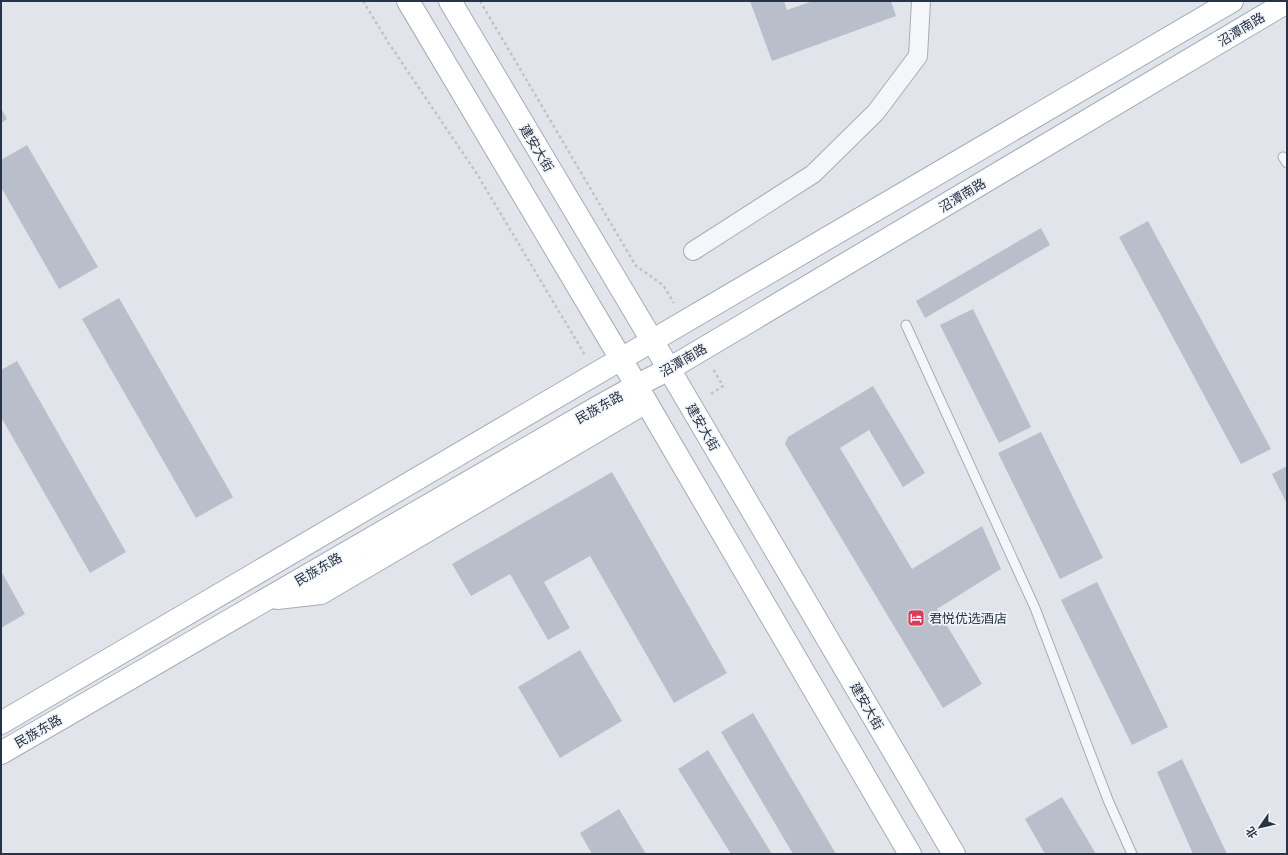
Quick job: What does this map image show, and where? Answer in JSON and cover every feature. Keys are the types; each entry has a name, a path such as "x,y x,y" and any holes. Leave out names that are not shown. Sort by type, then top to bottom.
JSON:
{"main road":[{"path":"408,1 621,359 910,854"},
{"name":"建安大街","path":"450,1 669,369 954,854"},
{"path":"621,359 653,342 1232,1"},
{"name":"沼潭南路","path":"641,394 669,369 1287,2"},
{"name":"民族东路","path":"1,723 621,359"},
{"name":"民族东路","path":"1,753 586,414 641,394"}],"street":[{"path":"693,252 813,174 876,112 918,56 921,1"}],"lane":[{"path":"906,325 1036,608 1108,800 1132,854"}],"path":[{"path":"363,1 388,42 485,186 596,374"},
{"path":"480,1 636,266 663,285 685,323"},
{"path":"701,350 723,386 710,394 714,399"}],"building":[{"path":"750,1 784,1 787,10 813,1 891,1 896,16 772,61"},
{"path":"1,108 7,119 1,123"},
{"path":"27,145 98,267 59,289 1,187 1,160"},
{"path":"1148,221 1271,449 1241,464 1119,237"},
{"path":"1041,228 1050,245 925,318 916,301"},
{"path":"119,298 233,497 196,518 82,319"},
{"path":"973,309 1031,427 999,443 940,325"},
{"path":"17,361 126,552 90,573 1,417 1,370"},
{"path":"873,386 925,473 903,487 869,430 840,448 912,569 982,526 1001,569 937,609 982,684 943,708 785,444 788,437"},
{"path":"1041,432 1103,558 1060,579 998,453"},
{"path":"1287,466 1287,504 1272,474"},
{"path":"612,472 727,673 674,703 590,556 544,582 570,628 548,640 510,574 471,596 452,564"},
{"path":"1,571 25,614 1,628"},
{"path":"1097,582 1168,727 1132,745 1061,600"},
{"path":"580,650 622,721 560,758 518,687"},
{"path":"753,713 836,854 793,854 721,732"},
{"path":"708,750 772,854 731,854 678,769"},
{"path":"1182,759 1227,854 1193,854 1157,772"},
{"path":"1062,797 1096,854 1045,854 1025,819"},
{"path":"619,809 646,854 592,854 580,833"}],"place":[{"name":"君悦优选酒店","path":"916,618"}]}
